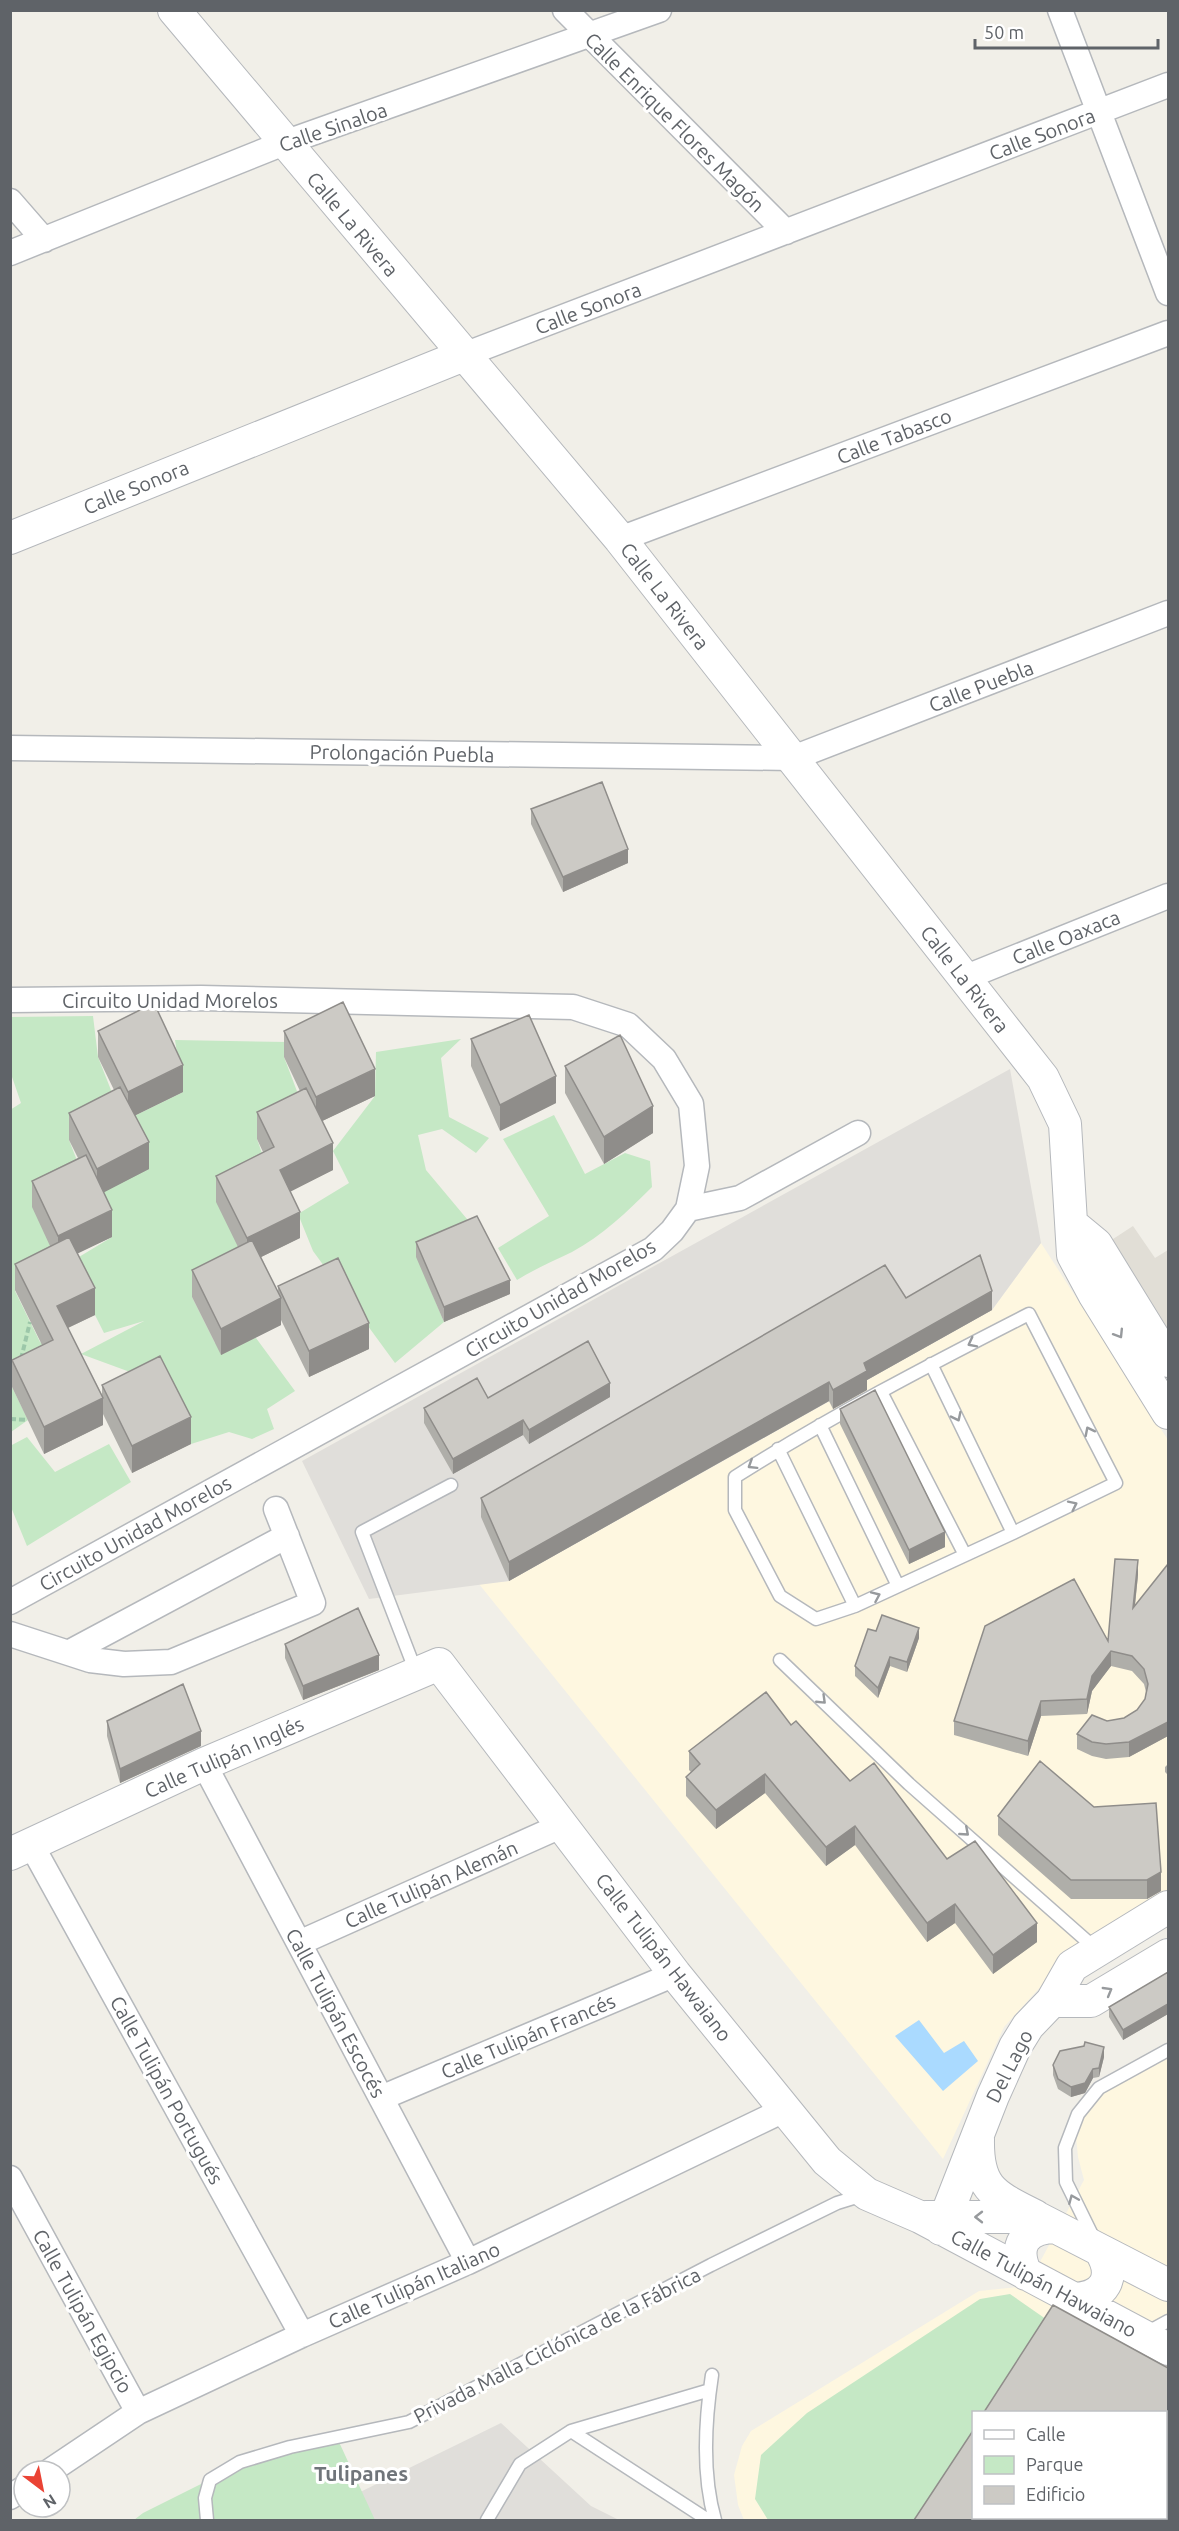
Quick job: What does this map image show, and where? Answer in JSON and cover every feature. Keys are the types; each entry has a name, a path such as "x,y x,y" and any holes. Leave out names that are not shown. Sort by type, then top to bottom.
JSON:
{"street":[{"name":"Calle La Rivera","path":"174,10 620,539 1043,1078 1065,1124 1073,1225 1096,1244 1106,1287 1168,1413"},
{"name":"Calle Enrique Flores Magón","path":"565,10 589,37 786,232"},
{"name":"Calle Sinaloa","path":"10,254 284,143 589,37 659,10"},
{"path":"1060,10 1168,293"},
{"name":"Calle Sonora","path":"10,538 464,355 1168,85"},
{"path":"10,201 44,240"},
{"name":"Calle Tabasco","path":"620,539 1168,333"},
{"name":"Calle Puebla","path":"793,758 1168,613"},
{"name":"Prolongación Puebla","path":"10,748 793,758"},
{"name":"Calle Oaxaca","path":"964,978 1168,896"},
{"name":"Circuito Unidad Morelos","path":"10,1000 201,998 573,1007 628,1025 664,1059 691,1104 697,1166 688,1209 672,1231 653,1249 10,1602"},
{"path":"688,1209 740,1198 858,1133"},
{"name":"Calle La Rivera","path":"1106,1287 1168,1361"},
{"path":"10,1634 90,1660 124,1664 171,1662 313,1604 276,1509"},
{"path":"70,1652 287,1536"},
{"name":"Calle Tulipán Inglés","path":"21,1850 204,1764 428,1669"},
{"name":"Calle Tulipán Hawaiano","path":"428,1669 563,1825 675,1974 827,2161 867,2194 935,2221 1073,2299 1160,2335"},
{"name":"Calle Tulipán Escocés","path":"204,1764 468,2262"},
{"name":"Calle Tulipán Alemán","path":"299,1943 563,1825"},
{"name":"Calle Tulipán Portugués","path":"21,1850 302,2335"},
{"name":"Del Lago","path":"935,2221 978,2138 993,2096 1015,2047 1028,2026 1052,2001 1072,1966 1096,1949 1168,1907"},
{"path":"1052,2001 1091,2001 1168,1955"},
{"name":"Calle Tulipán Francés","path":"381,2098 675,1974"},
{"name":"Calle Tulipán Italiano","path":"68,2459 138,2412 302,2335 468,2262 784,2110"},
{"name":"Del Lago","path":"978,2138 977,2165 987,2187 1008,2202 1046,2222"},
{"name":"Calle Tulipán Egipcio","path":"10,2178 138,2412"},
{"name":"Calle Tulipán Hawaiano","path":"935,2221 1046,2222 1168,2285"},
{"path":"1026,2274 1020,2261 1020,2247 1028,2235 1046,2222"},
{"path":"1073,2299 1088,2299 1101,2291 1108,2278 1108,2263 1100,2250"}],"lane":[{"path":"1029,1314 1116,1483 855,1606 816,1619 780,1596 735,1510 735,1477 778,1449 931,1364 1029,1314"},
{"path":"931,1364 1013,1533"},
{"path":"881,1392 964,1555"},
{"path":"820,1425 898,1586"},
{"path":"778,1449 855,1606"},
{"path":"428,1669 362,1532 451,1485"},
{"path":"780,1660 909,1784 1096,1949"},
{"path":"1100,2250 1078,2211 1066,2182 1065,2148 1078,2114 1099,2088 1168,2050"},
{"name":"Privada Malla Ciclónica de la Fábrica","path":"207,2520 205,2498 210,2480 240,2462 291,2447 409,2422 711,2265 837,2203 867,2194"},
{"path":"712,2374 709,2498 715,2520"},
{"path":"487,2520 520,2463 571,2431 710,2391"},
{"path":"571,2431 708,2520"}],"path":[{"path":"15,1364 20,1361 30,1322"},
{"path":"10,1419 28,1420"}],"shaded area":[{"path":"1010,1069 1041,1243 992,1310 509,1581 369,1599 302,1461"},
{"path":"1133,1226 1155,1258 1168,1250 1168,1363 1087,1256"},
{"path":"1041,1243 1168,1440 1168,1893 1052,1974 1004,2027 943,2159 479,1584 509,1581 992,1310"},
{"path":"1168,2056 1168,2520 744,2520 738,2505 734,2475 742,2446 751,2431 979,2291 1027,2286 1084,2180 1076,2136 1085,2109 1098,2092"},
{"path":"501,2423 591,2506 619,2520 349,2520 350,2497"}],"green space":[{"path":"93,1016 98,1057 120,1113 69,1140 85,1181 58,1263 15,1291 40,1342 70,1358 12,1387 28,1420 11,1432 10,1110 21,1103 11,1074 11,1017"},
{"path":"461,1039 441,1058 449,1117 489,1138 476,1153 442,1129 418,1135 426,1170 477,1231 417,1257 444,1322 395,1363 313,1251 298,1214 349,1183 333,1151 375,1096 376,1052"},
{"path":"175,1040 288,1042 284,1057 306,1115 257,1139 270,1176 247,1264 192,1297 215,1343 256,1338 295,1391 267,1409 274,1429 252,1439 229,1432 191,1444 160,1383 81,1354 144,1321 104,1333 69,1263 112,1237 97,1196 128,1119 183,1092"},
{"path":"554,1115 585,1174 625,1153 650,1161 652,1187 594,1238 517,1280 498,1248 549,1216 503,1139"},
{"path":"27,1437 55,1472 109,1444 131,1482 27,1546 11,1507 10,1446"},
{"path":"1010,2294 1053,2324 997,2411 972,2411 972,2449 926,2520 768,2520 755,2499 761,2455 807,2413 980,2299"},
{"path":"339,2442 375,2520 134,2520 143,2513 237,2466"}],"water":[{"path":"919,2020 944,2053 964,2041 978,2061 943,2091 895,2036"}],"building":[{"path":"602,782 628,849 563,877 531,809"},
{"path":"343,1002 375,1069 316,1097 284,1031"},
{"path":"154,1003 183,1065 128,1092 98,1031"},
{"path":"529,1015 556,1076 500,1105 471,1039"},
{"path":"620,1035 653,1106 604,1137 565,1066"},
{"path":"120,1087 149,1142 97,1169 69,1113"},
{"path":"306,1088 333,1143 280,1170 300,1212 247,1238 216,1176 274,1147 257,1112"},
{"path":"86,1155 112,1210 58,1236 32,1181"},
{"path":"477,1216 510,1280 444,1307 416,1242"},
{"path":"69,1237 95,1288 57,1306 103,1398 44,1427 12,1360 53,1340 15,1264"},
{"path":"252,1240 281,1298 221,1329 192,1270"},
{"path":"980,1255 992,1291 864,1363 867,1371 833,1390 829,1382 509,1562 481,1498 885,1265 906,1298"},
{"path":"338,1258 369,1323 309,1351 278,1286"},
{"path":"588,1341 610,1383 529,1430 523,1420 453,1459 424,1408 477,1378 488,1398"},
{"path":"160,1356 191,1417 132,1446 102,1385"},
{"path":"875,1390 945,1532 909,1550 840,1409"},
{"path":"1115,1559 1138,1560 1133,1608 1168,1564 1168,1722 1129,1742 1106,1744 1092,1742 1077,1734 1092,1715 1107,1721 1124,1718 1137,1710 1145,1699 1148,1684 1144,1669 1132,1656 1111,1651 1092,1676 1087,1699 1041,1701 1028,1741 954,1721 985,1626 1074,1579 1108,1641"},
{"path":"358,1608 379,1655 303,1686 285,1644"},
{"path":"882,1615 919,1628 907,1662 890,1657 878,1688 855,1666 868,1629 876,1631"},
{"path":"183,1684 201,1731 120,1769 107,1721"},
{"path":"766,1692 791,1725 796,1721 850,1781 874,1763 947,1859 975,1841 1037,1923 993,1955 955,1904 927,1923 855,1826 826,1847 765,1774 716,1810 686,1777 700,1764 689,1751"},
{"path":"1040,1761 1094,1807 1156,1803 1161,1872 1147,1880 1071,1880 998,1816"},
{"path":"1168,1972 1168,2004 1123,2030 1109,2007"},
{"path":"1085,2042 1104,2047 1099,2068 1093,2069 1085,2083 1071,2087 1058,2079 1053,2065 1060,2051 1084,2046"},
{"path":"1053,2305 1168,2368 1168,2520 914,2520 972,2432 972,2519 1167,2519 1167,2411 985,2411"}],"district":[{"name":"Tulipanes","path":"361,2473"}]}
